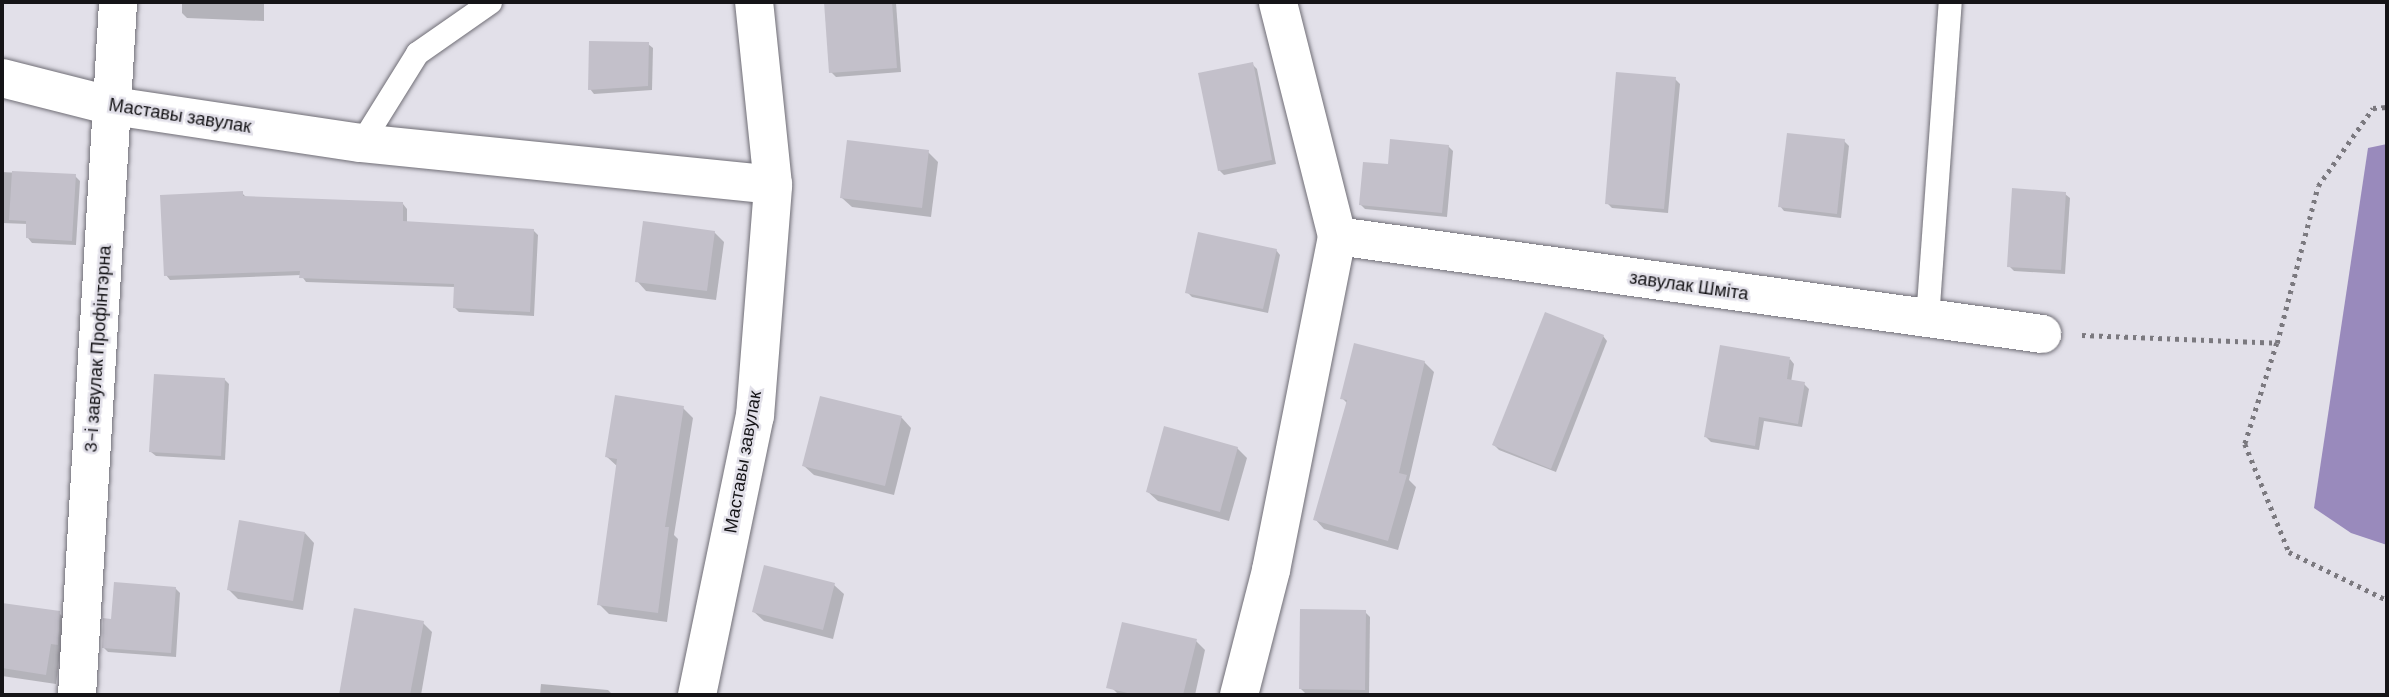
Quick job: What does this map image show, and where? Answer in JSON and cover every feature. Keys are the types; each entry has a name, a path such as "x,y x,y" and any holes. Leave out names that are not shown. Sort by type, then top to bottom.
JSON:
{"street":[{"name":"3-і завулак Профінтэрна","path":"77,695 118,2"},
{"name":"Маставы завулак","path":"697,695 755,416 773,185 754,2"},
{"path":"1239,695 1271,570 1337,236 1278,2"},
{"name":"Маставы завулак","path":"2,78 113,106 361,144 773,185"},
{"name":"завулак Шміта","path":"1337,236 2042,334"}],"lane":[{"path":"361,144 417,53 490,2"},
{"path":"1927,319 1950,2"}],"path":[{"path":"2387,107 2373,108 2318,186 2277,343 2245,444 2290,552 2387,600"},
{"path":"2042,334 2277,343"}],"shaded area":[{"path":"2387,144 2387,545 2351,533 2314,508 2368,148"}],"building":[{"path":"824,2 892,2 897,68 829,73"},
{"path":"589,41 649,42 648,86 588,90"},
{"path":"1253,62 1272,160 1218,171 1198,73"},
{"path":"1616,72 1676,77 1664,209 1605,204"},
{"path":"1787,133 1845,139 1837,214 1778,207"},
{"path":"1390,139 1449,145 1442,213 1359,205 1363,162 1388,164"},
{"path":"847,140 929,150 922,208 840,198"},
{"path":"12,171 76,174 72,241 26,238 26,221 9,220"},
{"path":"2012,188 2066,192 2061,270 2007,267"},
{"path":"243,191 243,196 403,202 403,221 534,229 530,312 453,308 454,284 299,278 300,271 164,276 160,195"},
{"path":"643,221 715,231 707,291 635,282"},
{"path":"1198,232 1277,249 1263,309 1185,293"},
{"path":"1545,312 1604,335 1551,469 1492,445"},
{"path":"1354,343 1425,361 1399,473 1407,475 1388,541 1313,520 1347,400 1340,399"},
{"path":"1720,345 1790,357 1787,379 1805,382 1798,424 1759,417 1755,446 1704,437"},
{"path":"154,374 225,378 221,456 149,452"},
{"path":"615,395 684,406 665,527 669,527 658,613 597,605 617,459 605,457"},
{"path":"820,396 902,416 885,486 802,466"},
{"path":"1164,426 1238,447 1220,512 1146,492"},
{"path":"239,520 305,532 293,601 227,590"},
{"path":"764,565 835,583 823,630 752,612"},
{"path":"114,582 176,587 171,653 102,648 103,618 111,619"},
{"path":"2,603 60,611 58,645 51,644 46,675 2,668"},
{"path":"354,608 424,621 410,695 339,695"},
{"path":"1300,609 1366,610 1365,690 1299,689"},
{"path":"1122,622 1197,639 1183,695 1136,695 1106,688"}]}
